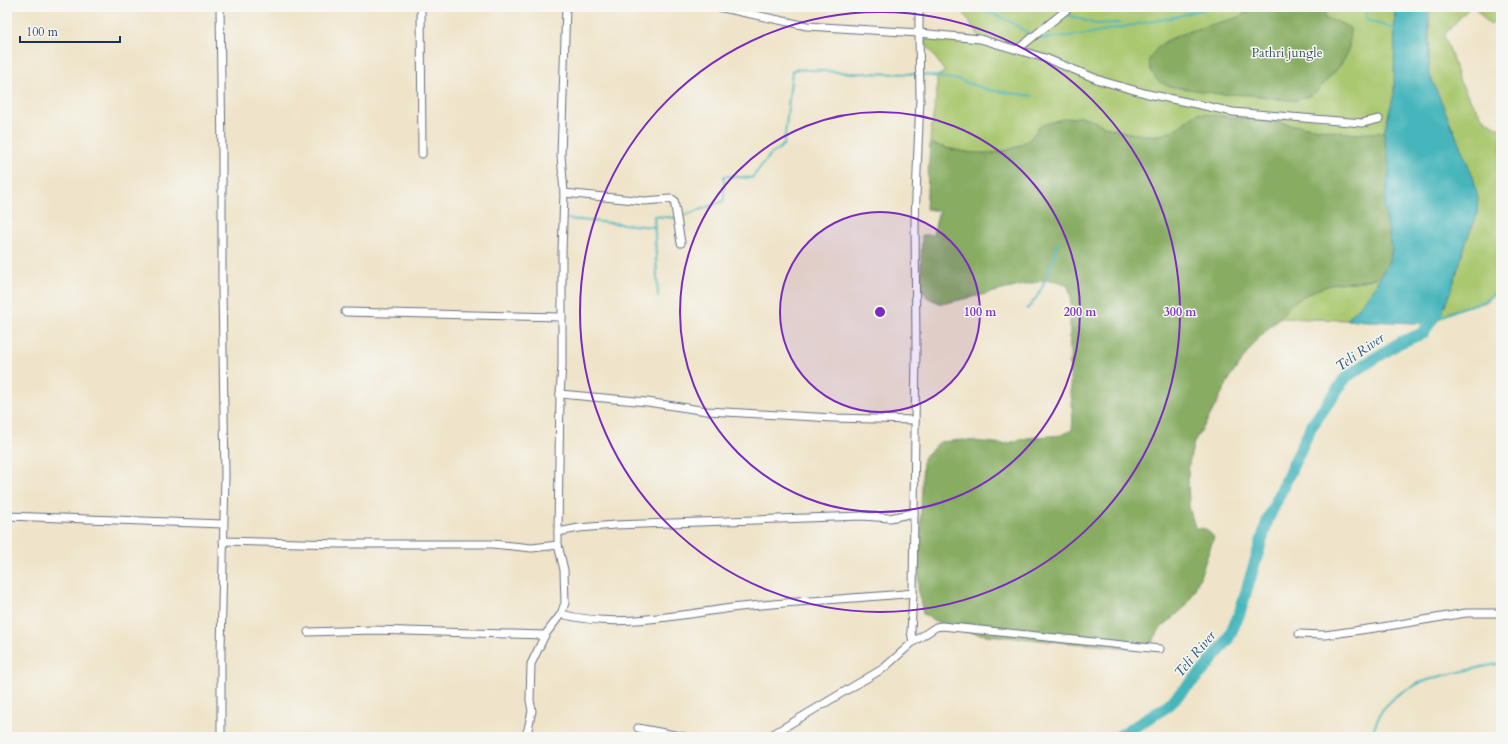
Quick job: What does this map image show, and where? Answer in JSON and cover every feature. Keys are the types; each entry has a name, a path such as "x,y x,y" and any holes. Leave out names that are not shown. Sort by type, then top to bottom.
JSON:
{"street":[{"path":"220,7 224,474 221,737"},
{"path":"421,7 422,154"},
{"path":"525,737 532,711 530,700 531,664 545,635 561,614 565,603 564,570 558,545 558,532 564,192 561,155 566,7"},
{"path":"718,7 807,26 919,33 980,39 1018,49 1102,81 1148,94 1233,112 1362,123 1380,119"},
{"path":"913,642 910,632 913,593 916,341 915,221 920,98 919,7"},
{"path":"1018,49 1070,7"},
{"path":"564,192 644,201 674,200 681,243"},
{"path":"344,312 562,317"},
{"path":"560,394 647,402 707,410 825,418 915,420"},
{"path":"558,532 615,525 862,516 890,518 914,513"},
{"path":"7,516 223,524"},
{"path":"223,540 341,544 492,544 532,548 558,545"},
{"path":"561,614 578,619 620,620 677,617 733,608 913,593"},
{"path":"1299,634 1325,635 1382,628 1466,613 1501,613"},
{"path":"768,737 884,668 913,642 936,627 942,626 1160,649"},
{"path":"308,632 381,630 545,635"},
{"path":"638,728 685,737"}],"green space":[{"path":"960,7 1254,7 1240,17 1181,35 1164,42 1178,88 1220,94 1253,95 1297,100 1309,96 1318,90 1339,67 1325,19 1325,7 1395,7 1394,94 1384,132 1354,134 1267,121 1197,113 1168,133 1151,135 1134,134 1117,130 1082,117 1045,124 1024,143 1002,152 977,153 953,150 930,143 937,76 945,72 919,33 980,38"},
{"name":"Pathri jungle","path":"1254,7 1325,7 1325,19 1336,21 1350,28 1349,48 1345,58 1339,67 1318,90 1309,96 1297,100 1253,95 1220,94 1168,86 1158,81 1151,72 1149,60 1162,44 1192,30 1239,17"},
{"path":"1430,7 1470,7 1444,35 1458,78 1469,98 1483,118 1501,130 1501,288 1486,302 1449,312 1434,324 1445,306 1466,242 1477,215 1473,176 1429,73"},
{"path":"1474,7 1501,7 1501,16 1490,25"},
{"path":"1197,113 1267,121 1354,134 1384,132 1388,153 1389,175 1384,206 1392,248 1390,259 1385,269 1378,277 1357,282 1336,283 1316,290 1296,300 1256,341 1231,376 1194,442 1189,463 1189,506 1195,528 1206,529 1214,537 1191,598 1185,607 1160,629 1152,642 1138,649 986,635 953,628 937,622 923,614 918,590 923,458 940,442 962,440 1005,444 1027,438 1062,435 1072,430 1073,417 1070,381 1071,296 1068,286 1057,281 1046,280 942,304 928,298 920,287 922,235 933,235 939,211 926,209 930,143 965,152 1002,152 1024,143 1038,128 1045,124 1082,117 1117,130 1142,135 1158,135 1168,133"},
{"path":"1385,269 1371,292 1347,320 1277,318 1292,303 1308,292 1334,283 1367,280 1379,275"}],"water":[{"path":"1395,7 1428,7 1429,73 1473,176 1478,198 1477,215 1466,242 1454,282 1445,306 1434,324 1347,320 1371,292 1390,259 1392,248 1384,206 1389,175 1388,153 1384,132 1394,94"}],"waterway":[{"path":"975,7 1007,20 1031,35"},
{"path":"1039,39 1087,34 1169,18 1213,7"},
{"path":"1365,7 1367,20 1395,29"},
{"path":"1068,15 1095,24 1119,23"},
{"path":"658,296 654,216 677,218 724,201 724,176 752,178 770,155 784,144 792,71 796,69 852,73 919,74 959,80 989,90 1033,96"},
{"path":"568,219 654,227"},
{"path":"1027,309 1038,295 1050,270 1058,243"},
{"path":"1437,319 1461,308 1487,300 1501,288"},
{"name":"Teli River","path":"1118,737 1165,708 1204,670 1227,641 1240,612 1268,519 1311,427 1346,377 1399,343 1423,333 1438,310"},
{"name":"Teli River","path":"1370,737 1382,710 1397,695 1419,683 1441,676 1501,663"}]}
